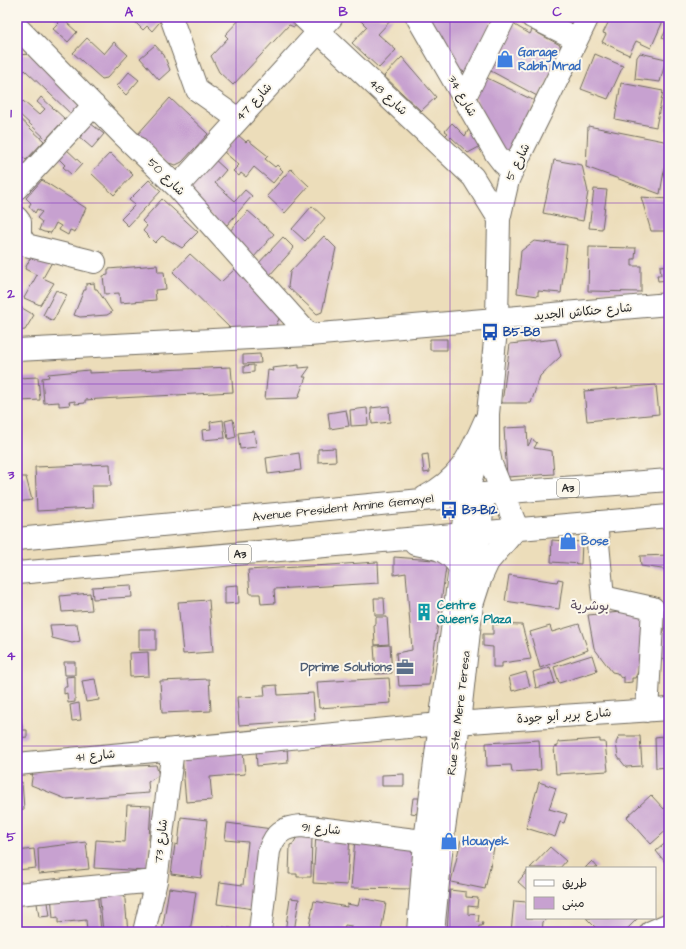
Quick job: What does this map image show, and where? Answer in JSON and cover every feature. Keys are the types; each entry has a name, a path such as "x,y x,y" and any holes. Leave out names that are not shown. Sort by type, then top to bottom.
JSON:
{"main road":[{"path":"17,26 25,17"},
{"path":"171,17 197,90 238,119"},
{"name":"شارع 34","path":"417,17 496,154 510,175"},
{"path":"464,99 505,17"},
{"path":"532,17 577,39"},
{"name":"شارع 5","path":"488,414 496,319 499,219 510,175 588,17"},
{"name":"شارع 47","path":"177,187 238,119 318,22"},
{"name":"شارع 48","path":"318,22 473,177 499,219"},
{"name":"شارع 50","path":"17,26 177,187 309,335"},
{"path":"17,188 94,105"},
{"path":"473,177 510,175"},
{"path":"17,218 20,222 22,240 26,245 95,262"},
{"name":"شارع حنكاش الجديد","path":"17,350 309,335 669,304"},
{"path":"472,605 481,577 488,562 517,528 484,494 491,464 488,449 488,414"},
{"path":"419,501 437,491 454,478 464,465 488,414"},
{"name":"Rue Ste. Mere Teresa","path":"450,723 460,568 484,494 488,414"},
{"name":"Avenue President Amine Gemayel","path":"17,539 484,494 669,480"},
{"name":"A3","path":"17,573 398,541 517,528 669,516"},
{"path":"596,522 603,597 653,608 647,711"},
{"name":"Rue Ste. Mere Teresa","path":"418,932 433,842 450,723 472,605 471,533"},
{"path":"398,541 444,551 454,558 460,568"},
{"name":"شارع بربر أبو جودة","path":"173,749 450,723 669,709"},
{"name":"شارع 41","path":"17,764 173,749"},
{"name":"شارع 73","path":"144,932 156,881 173,749"},
{"name":"شارع 91","path":"260,932 269,851 273,840 279,832 290,827 302,826 433,842"},
{"name":"Rue Ste. Mere Teresa","path":"433,842 433,932"},
{"path":"17,894 156,881"},
{"path":"650,932 669,924"}],"building":[{"path":"55,17 72,17 67,23 77,32 68,42 53,29 59,23"},
{"path":"130,17 164,17 152,31 147,26 143,30"},
{"path":"242,17 295,17 297,25 294,27 289,25 233,85 219,72 211,56 228,38 225,35"},
{"path":"426,17 493,17 467,73 458,69"},
{"path":"611,17 662,17 663,21 651,48 636,41 629,55 602,42 606,34 603,33"},
{"path":"358,18 393,18 378,34 396,50 379,68 352,43 367,27"},
{"path":"513,24 530,34 532,30 560,45 562,53 539,97 489,70"},
{"path":"669,24 669,41 662,38"},
{"path":"87,38 104,54 114,42 128,55 107,78 102,79 73,53"},
{"path":"155,45 164,55 170,70 159,80 140,58"},
{"path":"640,53 666,59 660,82 635,79 637,57"},
{"path":"31,54 81,106 72,115 25,70 17,79 17,55"},
{"path":"595,54 623,66 608,99 581,89"},
{"path":"402,57 436,97 421,111 384,76"},
{"path":"129,72 139,80 126,95 117,86"},
{"path":"485,77 535,101 509,155 504,159 475,97"},
{"path":"621,83 663,91 656,127 615,119"},
{"path":"41,97 65,119 46,139 17,112 17,107 23,101 39,115 45,109 37,102"},
{"path":"170,98 208,134 182,162 176,165 168,163 137,135"},
{"path":"667,105 669,105 669,130 666,130"},
{"path":"17,116 44,141 26,160 17,151"},
{"path":"90,123 104,134 92,148 77,135"},
{"path":"452,123 465,136 469,129 479,147 468,153 451,137 449,140 445,136 448,133 445,131"},
{"path":"588,126 669,142 660,194 586,167"},
{"path":"238,135 246,142 248,140 268,156 265,159 275,167 277,165 283,171 273,183 254,167 246,177 241,173 239,176 233,171 239,165 224,152"},
{"path":"64,147 82,164 72,175 63,167 65,165 56,156"},
{"path":"110,153 133,175 114,195 91,173"},
{"path":"213,158 226,170 215,183 235,201 245,190 252,196 227,225 220,223 191,194 190,183"},
{"path":"554,160 582,165 588,192 583,221 543,213"},
{"path":"291,169 309,186 285,213 267,196"},
{"path":"42,180 86,208 75,232 70,230 68,235 59,230 61,226 56,223 51,233 39,230 42,222 37,218 42,212 37,209 35,213 29,206 31,203 26,198"},
{"path":"149,180 161,191 128,226 121,219 135,205 129,200"},
{"path":"594,189 607,190 602,229 589,228"},
{"path":"641,197 669,199 669,228 667,228 666,231 651,231"},
{"path":"162,199 198,232 182,248 162,236 155,243 143,231 147,226 142,221"},
{"path":"312,206 325,218 305,241 292,229"},
{"path":"248,211 274,234 254,257 228,233"},
{"path":"324,236 336,248 322,312 317,314 288,287 290,272"},
{"path":"283,237 294,248 269,276 257,265"},
{"path":"534,241 567,245 561,293 538,291 538,296 517,293 521,251"},
{"path":"589,247 636,248 635,259 632,259 632,266 641,266 641,292 588,291"},
{"path":"33,252 52,262 43,278 54,283 40,305 24,298 37,275 25,269"},
{"path":"190,254 221,282 235,269 275,306 279,319 275,327 234,332 173,272"},
{"path":"157,265 158,272 164,272 166,289 155,290 156,300 120,303 119,293 105,294 103,276 108,275 108,269"},
{"path":"669,265 669,280 658,281 657,275 661,275 660,266"},
{"path":"94,283 95,289 97,289 112,312 107,315 80,317 74,315 84,290 86,290 86,284"},
{"path":"56,290 67,295 53,321 43,315"},
{"path":"17,305 34,315 25,330 17,331"},
{"path":"430,339 447,339 447,350 430,350"},
{"path":"556,339 561,356 540,376 531,403 502,403 510,344"},
{"path":"260,354 261,363 243,364 243,355"},
{"path":"254,365 254,372 244,373 244,366"},
{"path":"299,365 299,368 310,367 303,377 306,377 298,398 265,399 268,370 273,371 272,368"},
{"path":"231,367 233,392 85,400 85,403 75,404 75,401 69,402 70,405 59,406 59,402 44,403 42,378 49,377 48,374 89,370 89,373"},
{"path":"38,377 40,400 20,401 18,378"},
{"path":"656,385 659,414 587,421 584,391"},
{"path":"389,406 390,422 372,424 371,408"},
{"path":"367,408 368,425 351,426 350,410"},
{"path":"346,410 349,426 330,429 328,413"},
{"path":"233,419 236,437 228,439 225,421"},
{"path":"223,420 225,438 203,440 202,430 211,429 210,422"},
{"path":"527,427 528,446 532,439 537,443 534,448 552,451 554,474 507,477 504,428"},
{"path":"254,431 256,447 240,449 238,433"},
{"path":"335,448 336,461 318,462 318,449"},
{"path":"299,453 301,470 268,474 266,458"},
{"path":"428,454 430,472 424,473 422,455"},
{"path":"110,464 111,486 92,486 93,508 37,511 35,467"},
{"path":"17,477 26,477 32,500 17,502"},
{"path":"552,540 582,542 581,564 551,562"},
{"path":"669,555 669,570 641,566 640,556"},
{"name":"Centre Queen's Plaza","path":"394,557 447,561 429,685 399,686 396,653 412,650 406,573 394,575"},
{"path":"378,562 379,583 274,589 275,603 261,604 260,594 250,594 248,570"},
{"path":"509,575 557,582 558,579 563,580 559,609 505,601"},
{"path":"131,585 132,597 93,599 92,587"},
{"path":"238,585 239,603 225,604 225,586"},
{"path":"90,593 92,610 62,612 60,596"},
{"path":"374,598 384,598 385,615 375,615"},
{"path":"209,600 213,652 183,654 178,602"},
{"path":"643,610 646,656 635,678 632,678 632,682 624,683 624,677 621,678 617,673 612,672 594,648 588,615"},
{"path":"376,617 387,617 389,644 375,645 374,625 376,624"},
{"path":"669,617 669,661 655,656"},
{"path":"77,624 80,641 72,643 52,638 50,625"},
{"path":"493,624 522,625 531,659 502,663 502,667 493,667 493,647 483,646 483,634 493,634"},
{"path":"579,624 588,650 540,668 530,632 550,626 552,632"},
{"path":"139,629 156,629 156,650 139,650"},
{"path":"390,645 392,673 376,674 374,646"},
{"path":"18,651 19,664 17,664"},
{"path":"148,652 149,676 130,677 129,653"},
{"path":"592,655 597,671 559,683 554,667"},
{"path":"64,662 75,662 75,675 65,675"},
{"path":"550,667 555,683 536,688 533,672"},
{"path":"526,672 530,686 512,691 509,677"},
{"path":"75,676 75,702 68,703 67,693 64,694 64,687 67,687 66,677"},
{"path":"389,678 391,703 319,708 317,682"},
{"path":"95,679 99,700 86,702 82,681"},
{"path":"209,679 211,711 162,713 160,681"},
{"path":"277,685 278,695 313,693 315,720 239,725 237,697 265,696 264,686"},
{"path":"79,703 81,720 72,721 70,705"},
{"path":"21,717 22,729 17,729 17,718"},
{"path":"17,730 27,730 27,737 17,738"},
{"path":"619,736 640,736 642,766 626,767 618,757 616,743"},
{"path":"663,736 663,740 669,739 669,767 656,768 655,737"},
{"path":"600,739 600,742 605,742 608,771 556,774 554,747 558,746 558,742"},
{"path":"539,740 541,770 512,772 511,765 487,766 486,743"},
{"path":"287,747 288,763 257,766 256,749"},
{"path":"243,752 245,774 210,777 212,800 186,802 182,757"},
{"path":"156,765 159,775 148,782 149,793 66,799 31,785 33,771"},
{"path":"404,774 404,786 382,786 382,775"},
{"path":"22,782 24,809 17,810 17,783"},
{"path":"539,782 556,788 549,809 567,814 564,823 560,822 555,837 526,828"},
{"path":"651,795 664,809 666,807 669,811 669,828 651,844 627,817"},
{"path":"413,798 419,798 417,814 411,813"},
{"path":"127,805 151,806 147,871 94,868 96,840 125,842"},
{"path":"181,817 207,820 201,878 171,874 175,844 178,845"},
{"path":"227,823 272,829 262,910 217,904 220,882 243,885 248,842 225,840"},
{"path":"316,834 350,836 347,885 313,883"},
{"path":"298,835 312,835 311,877 297,877 297,874 289,874 290,845 293,844"},
{"path":"355,838 419,845 412,889 351,888"},
{"path":"461,840 494,848 485,889 451,882"},
{"path":"669,840 669,867 656,851"},
{"path":"86,842 89,869 39,874 38,848"},
{"path":"550,847 566,861 561,867 531,867"},
{"path":"34,849 36,868 17,870 17,851"},
{"path":"592,861 597,867 586,867"},
{"path":"526,872 526,889 518,882"},
{"path":"169,888 196,892 190,932 162,932"},
{"path":"124,889 128,932 103,932 99,891"},
{"path":"97,890 101,932 87,932 86,920 58,923 58,917 53,918 51,895"},
{"path":"450,890 466,892 466,897 478,898 477,907 468,906 468,914 479,915 478,922 483,923 482,926 479,926 478,932 447,931"},
{"path":"47,895 50,916 39,917 36,896"},
{"path":"290,898 299,899 294,932 285,932"},
{"path":"360,898 386,903 381,932 350,931 351,926 345,925 344,932 308,932 314,901 347,907 347,904 358,906"},
{"path":"514,901 526,902 526,919 546,919 543,922 542,932 511,932"},
{"path":"587,919 637,919 624,932 600,932"},
{"path":"223,927 247,931 247,932 222,932"},
{"path":"194,930 205,931 205,932 194,932"}],"place":[{"name":"Garage Rabih Mrad","path":"505,59"},
{"name":"B5-B8","path":"490,332"},
{"name":"B3-B12","path":"449,510"},
{"name":"Bose","path":"568,541"},
{"name":"Centre Queen's Plaza","path":"424,612"},
{"name":"Dprime Solutions","path":"405,667"},
{"name":"Houayek","path":"449,841"}],"district":[{"name":"بوشرية","path":"590,606"}]}
